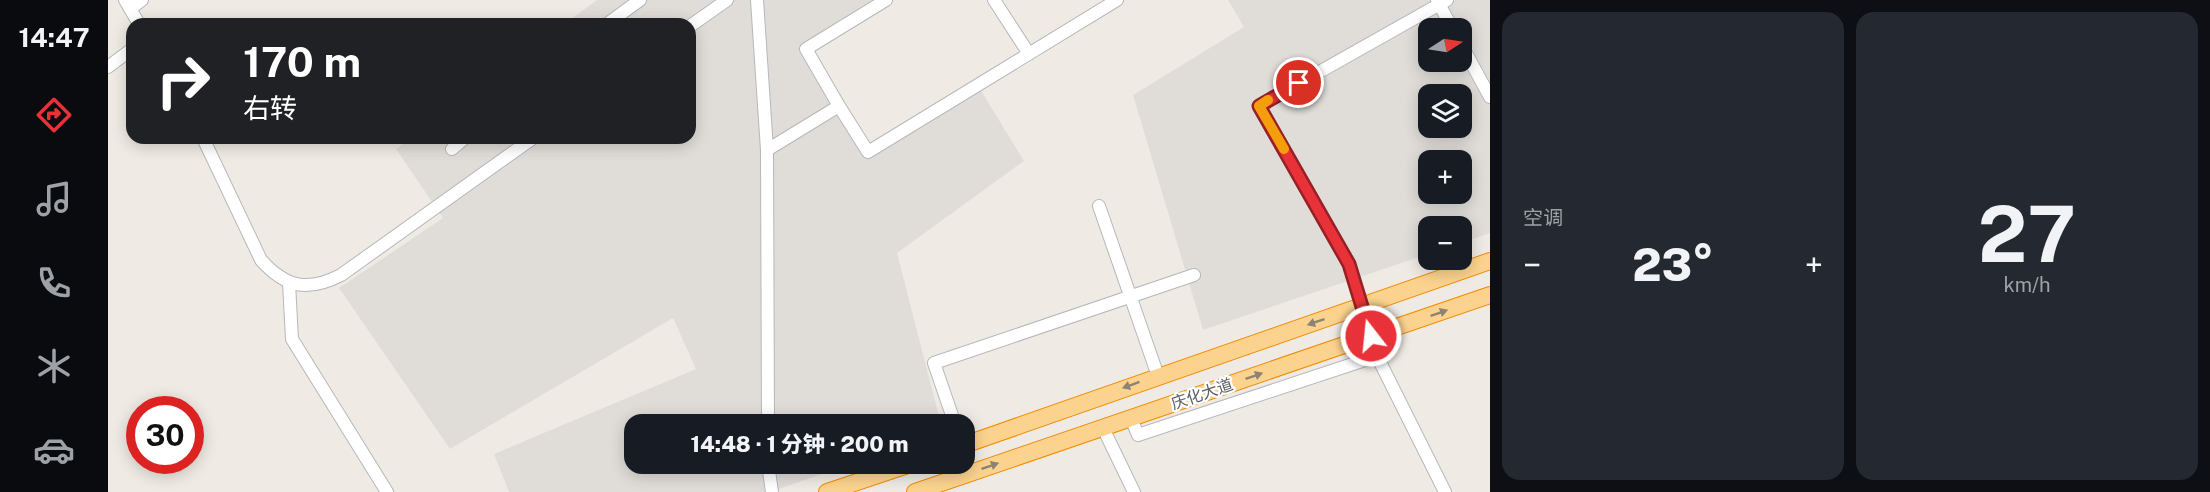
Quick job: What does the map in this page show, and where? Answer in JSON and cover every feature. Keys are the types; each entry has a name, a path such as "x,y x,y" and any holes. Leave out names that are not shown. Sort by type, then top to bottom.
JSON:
{"highway":[{"name":"庆化大道","path":"975,441 1490,261"},
{"name":"庆化大道","path":"915,492 1490,295"},
{"path":"827,492 881,474"}],"street":[{"path":"135,18 127,4 142,0"},
{"path":"615,18 640,0"},
{"path":"696,22 727,0"},
{"path":"757,0 767,150 768,414"},
{"path":"886,0 807,49 838,106 868,152 1117,0"},
{"path":"994,0 1029,54"},
{"path":"1444,492 1377,356 1349,264 1259,106 1441,2 1448,18"},
{"path":"108,66 126,53"},
{"path":"1472,60 1486,81 1490,97"},
{"path":"767,150 838,106"},
{"path":"206,144 261,260 273,274 289,283 307,286 325,283 341,275 525,144"},
{"path":"452,149 458,144"},
{"path":"1099,206 1158,376"},
{"path":"952,414 934,363 1194,275"},
{"path":"289,283 292,339 387,492"},
{"path":"1131,418 1138,435 1377,356"},
{"path":"1103,428 1134,492"},
{"path":"769,474 772,492"}],"shaded area":[{"path":"597,0 877,0 801,48 869,158 980,89 1024,161 897,253 938,414 624,414 624,474 822,474 770,492 509,492 494,454 696,369 673,318 450,449 339,288 443,218 396,149 403,144 696,144 696,18 572,18"},
{"path":"1228,0 1490,0 1490,233 1472,239 1472,216 1418,216 1418,257 1203,330 1133,95 1244,27"}],"slow traffic":[{"path":"1268,100 1259,106 1284,149"}],"route":[{"path":"1299,83 1259,106 1349,264 1371,336"}]}
